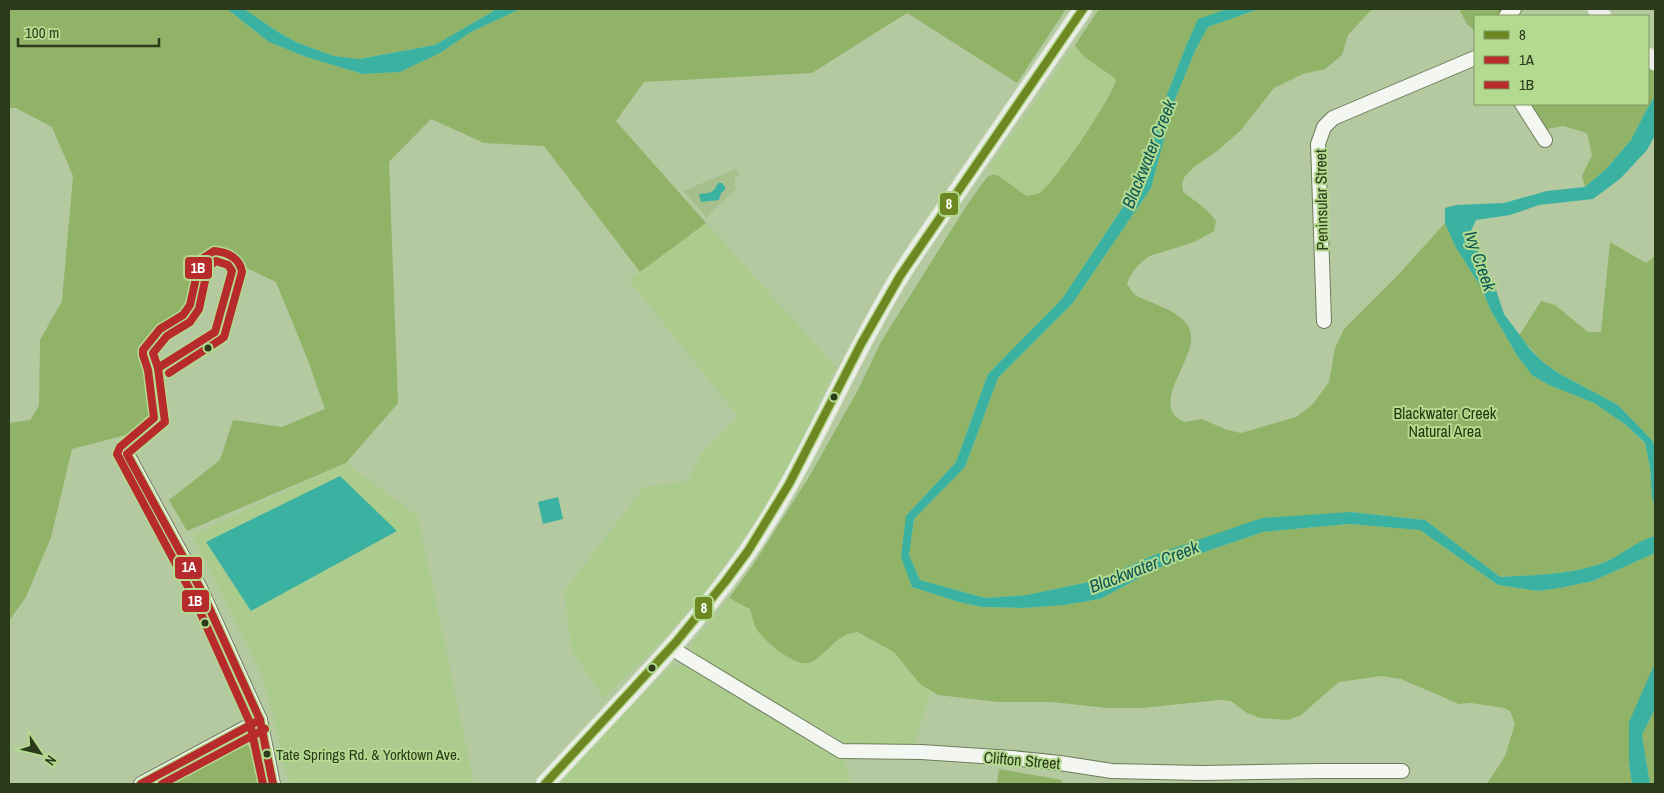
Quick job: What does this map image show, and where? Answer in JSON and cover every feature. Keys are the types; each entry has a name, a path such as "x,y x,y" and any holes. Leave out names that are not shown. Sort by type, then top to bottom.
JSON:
{"main road":[{"path":"545,784 671,648 723,585 748,551 798,470 873,324 900,276 1083,9"}],"street":[{"name":"Peninsular Street","path":"1324,321 1318,144 1324,127 1333,118 1474,58"},
{"path":"1523,105 1545,140"},
{"path":"127,454 201,590 260,720 273,784"},
{"name":"Clifton Street","path":"671,648 841,751 921,752 1012,758 1122,771 1201,774 1319,771 1402,772"},
{"path":"141,784 260,720"}],"shaded area":[{"path":"1075,45 1083,56 1116,79 1116,86 1053,180 1039,194 1026,196 988,169"},
{"path":"736,169 739,175 734,178 736,189 706,217 683,191"},
{"path":"706,223 836,367 780,482 742,542 700,598 660,643 604,698 572,651 564,592 644,487 688,481 702,452 738,416 629,280"},
{"path":"346,463 418,516 474,784 289,784 262,676 192,535"},
{"path":"729,598 750,609 756,628 812,662 843,635 856,632 894,652 920,684 931,691 914,746 848,744 775,703 693,653 692,644"},
{"path":"672,665 683,665 811,742 844,758 851,784 557,784 603,734"}],"green space":[{"path":"9,9 227,9 269,42 306,57 363,74 400,72 440,53 471,32 520,9 1066,9 1017,83 907,13 812,73 644,82 616,121 706,223 640,272 544,146 484,143 431,119 389,162 398,403 346,463 187,531 169,500 220,460 233,420 282,427 325,409 307,358 276,282 224,257 206,260 188,308 143,358 153,408 145,430 72,449 51,537 26,597 9,621 9,423 30,420 39,406 40,340 62,301 73,176 52,127 16,108 9,108"},
{"path":"244,9 497,9 435,45 359,59 334,56 298,43"},
{"path":"1099,9 1227,9 1198,20 1166,97 1140,181 1062,299 988,374 956,462 906,516 912,587 981,607 1024,608 1065,605 1100,599 1158,568 1263,532 1349,524 1420,530 1498,585 1538,591 1593,581 1655,553 1655,663 1630,722 1629,763 1632,784 1487,784 1505,756 1515,724 1510,711 1504,708 1471,703 1459,704 1401,679 1381,676 1339,682 1301,715 1288,720 1260,718 1247,713 1231,701 1219,700 1142,708 1107,708 1052,702 999,702 938,695 920,684 894,652 857,632 842,637 812,662 798,662 781,653 760,634 755,626 750,609 729,598 753,565 809,477 858,390 881,342 967,205 987,177 993,174 999,176 1026,196 1039,193 1058,172 1095,119 1113,88 1116,79 1083,56 1075,45"},
{"name":"Blackwater Creek Natural Area","path":"1259,9 1372,9 1348,35 1342,55 1325,69 1303,74 1274,88 1241,130 1185,176 1182,183 1183,192 1201,205 1213,217 1216,221 1214,231 1194,242 1150,256 1136,268 1128,280 1127,284 1136,295 1169,310 1184,320 1189,327 1191,335 1187,357 1171,394 1170,405 1174,415 1184,422 1202,419 1227,430 1241,433 1296,417 1313,404 1329,382 1335,348 1344,329 1399,274 1445,223 1455,246 1482,289 1490,309 1518,357 1532,374 1549,385 1594,403 1626,425 1645,444 1655,508 1655,536 1607,561 1588,568 1550,574 1500,577 1425,520 1351,512 1154,555 1098,580 1027,595 985,598 920,580 909,555 914,519 965,467 998,378 1072,304 1151,188 1174,102 1195,51 1208,27"},
{"path":"1459,9 1509,9 1502,15 1474,15 1474,30 1467,24"},
{"path":"1649,67 1655,71 1655,96 1631,140 1606,169 1585,187 1582,176 1592,155 1587,133 1563,126 1547,129 1532,105 1649,105"},
{"path":"1610,242 1646,263 1655,256 1655,448 1652,440 1618,405 1560,374 1544,363 1519,336 1541,301 1555,305 1588,332 1601,332"},
{"path":"1655,709 1655,784 1650,784 1642,735"},
{"path":"234,743 246,743 253,752 260,784 160,784"},
{"path":"999,769 1062,780 1061,784 997,784"}],"water":[{"path":"227,9 244,9 298,43 334,56 359,59 435,45 497,9 520,9 471,32 440,53 400,72 363,74 306,57 269,42"},
{"name":"Blackwater Creek","path":"1227,9 1259,9 1208,27 1195,51 1174,102 1151,188 1072,304 998,378 965,467 914,519 909,555 920,580 985,598 1027,595 1098,580 1154,555 1262,518 1351,512 1425,520 1500,577 1550,574 1588,568 1607,561 1655,536 1655,553 1593,581 1538,591 1498,585 1420,530 1349,524 1263,532 1158,568 1100,599 1065,605 1024,608 981,607 912,587 901,557 906,516 956,462 988,374 1062,299 1140,181 1166,97 1198,19"},
{"name":"Ivy Creek","path":"1655,96 1655,135 1647,150 1620,179 1593,199 1539,205 1510,215 1476,220 1470,233 1496,290 1504,314 1530,349 1544,363 1560,374 1618,405 1652,440 1655,448 1655,508 1645,443 1626,425 1594,403 1549,385 1532,375 1518,357 1490,309 1482,289 1455,246 1445,223 1445,208 1456,205 1504,203 1547,191 1585,187 1606,169 1631,140"},
{"path":"718,183 722,183 725,187 719,200 701,202 699,194 709,193 714,190"},
{"path":"340,476 397,531 251,611 206,542"},
{"path":"558,497 563,519 543,524 538,502"},
{"path":"1655,663 1655,709 1642,735 1650,784 1632,784 1629,763 1629,722"}],"transit line":[{"name":"8","path":"545,784 676,642 748,551 789,484 861,344 900,276 1083,9"},
{"name":"1B","path":"169,373 224,337 242,272 236,259 228,254 214,251 200,260 190,305 183,315 160,329 143,350 148,370 154,418 120,447 117,454 192,594 250,723 263,784"},
{"name":"1A","path":"216,261 228,265 232,271 215,332 158,368 153,353 167,336 190,322 199,309 208,267 216,261"},
{"name":"1A","path":"158,368 165,422 127,454 201,590 260,720 273,784"},
{"name":"1A","path":"141,784 260,720"},
{"name":"1B","path":"162,784 265,729"}],"place":[{"name":"Tate Springs Rd. & Yorktown Ave.","path":"267,754"}]}
